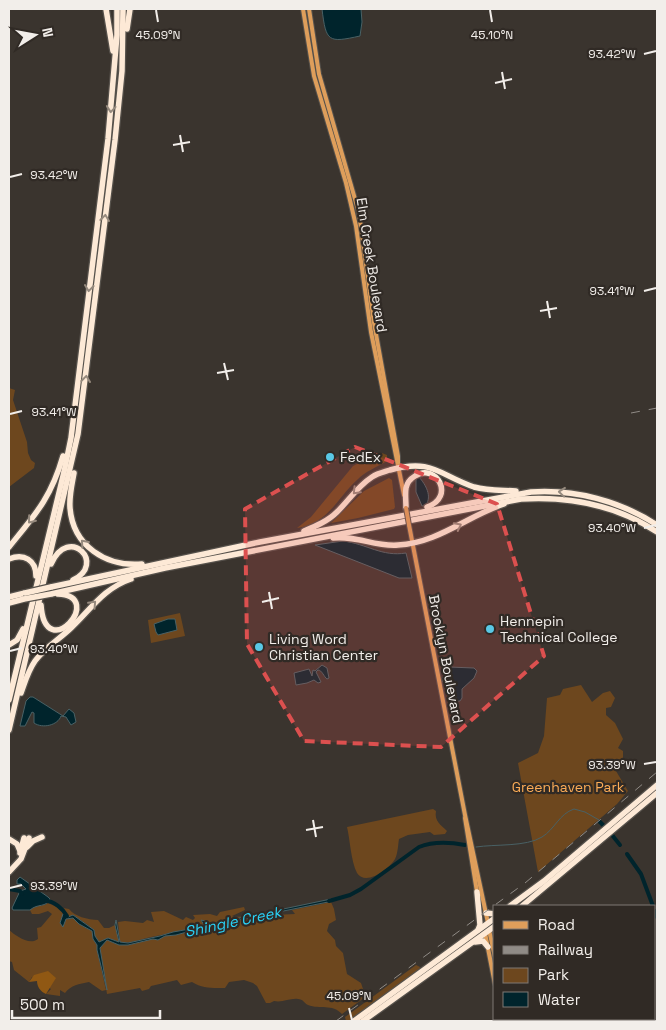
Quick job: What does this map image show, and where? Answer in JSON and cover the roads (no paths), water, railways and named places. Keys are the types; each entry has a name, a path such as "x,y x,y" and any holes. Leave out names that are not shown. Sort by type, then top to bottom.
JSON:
{"highway":[{"path":"106,9 115,60"},
{"path":"9,700 64,472 74,410 108,139 115,60 117,9"},
{"path":"122,71 123,9"},
{"path":"130,9 70,504 74,526 82,540 99,556 122,564 140,564 178,559"},
{"path":"9,547 41,508 51,491 65,451 74,410"},
{"path":"9,729 79,427"},
{"path":"260,542 303,531 323,523 337,512 372,477 398,468 417,466 429,467 481,488 530,492 562,492 599,499 631,511 657,525"},
{"path":"51,590 178,559 427,508 438,502 441,497 440,482 435,476 424,472 410,479 406,486 406,508"},
{"path":"386,517 530,492"},
{"path":"291,542 344,537 398,546 441,535 501,506 522,500 550,498"},
{"path":"9,595 51,590 511,500 550,498 576,500 607,508 637,520 657,532"},
{"path":"9,603 24,600 51,590 83,574 87,561 82,550 70,546 63,548 59,552 51,565 41,596 42,617 46,624 54,629 66,627 75,616 75,603 66,595 51,590"},
{"path":"9,559 22,556 28,558 33,564 36,573 33,598 22,633 15,642 9,645"},
{"path":"9,729 27,676 33,664 44,650 71,628 96,600 110,588 165,568"},
{"path":"511,905 657,785"},
{"path":"523,905 657,793"},
{"path":"9,866 15,862 31,843 42,837"},
{"path":"9,872 20,860 26,838"},
{"path":"9,839 18,845 22,853"},
{"path":"477,892 480,925 486,928"},
{"path":"486,913 493,915"},
{"path":"363,1021 470,944 486,928"},
{"path":"354,1021 486,928"},
{"path":"470,944 483,941 488,947"}],"main road":[{"name":"Elm Creek Boulevard","path":"304,9 314,76 346,183 354,218 372,340 406,508"},
{"name":"Elm Creek Boulevard","path":"309,9 319,74 361,222 374,323 398,456 398,468"},
{"name":"Brooklyn Boulevard","path":"406,508 465,815 486,913 488,947 493,973"},
{"name":"Brooklyn Boulevard","path":"465,815 464,821 477,892"},
{"name":"Brooklyn Boulevard","path":"486,928 493,951"}],"water":[{"path":"322,9 361,9 360,36 341,39 330,38 325,28"},
{"path":"419,477 426,487 428,494 428,502 422,506 416,492 416,479"},
{"path":"343,541 382,552 406,553 412,578 399,578 315,545"},
{"path":"168,619 175,619 177,630 158,635 154,624"},
{"path":"322,665 327,668 329,678 327,679 318,670 316,672 321,682 318,683 314,680 296,685 294,673 309,669 312,676 313,670 315,671"},
{"path":"449,667 474,668 477,671 474,678 462,689 460,701 457,701 451,685 443,682 442,678 449,673"},
{"path":"30,697 63,716 69,709 74,713 76,722 71,725 66,717 61,716 54,724 42,726 34,723 34,713 32,712 25,726 20,726 26,701"},
{"path":"20,877 48,897 50,899 48,902 30,910 13,910 12,908 20,891 26,889 21,884 17,884 17,880"},
{"path":"331,899 333,901 209,926 165,936 158,940 153,939 128,945 119,945 107,940 100,948 107,990 92,931 79,924 73,918 66,919 63,927 60,923 63,914 66,913 68,917 73,915 94,930 99,942 108,938 119,942 115,925 116,920 120,942 128,943 201,927 204,925 201,920 205,921 207,925"}],"waterway":[{"name":"Shingle Creek","path":"476,847 519,844 535,840 546,834 564,814 574,809 585,812 599,820"},
{"name":"Shingle Creek","path":"600,822 604,826"},
{"name":"Shingle Creek","path":"612,835 620,845"},
{"name":"Shingle Creek","path":"329,901 350,895 361,889 419,847 442,843 465,845"},
{"name":"Shingle Creek","path":"627,854 641,874 653,905"},
{"name":"Shingle Creek","path":"9,889 20,891 22,894"},
{"name":"Shingle Creek","path":"46,901 58,906 67,916"}],"railway":[{"path":"631,413 657,408"},
{"path":"495,905 525,883 657,772"},
{"path":"336,1021 493,906"}],"place":[{"name":"FedEx","path":"330,457"},
{"name":"Hennepin Technical College","path":"490,629"},
{"name":"Living Word Christian Center","path":"259,647"}],"park label":[{"name":"Greenhaven Park","path":"568,787"}]}
